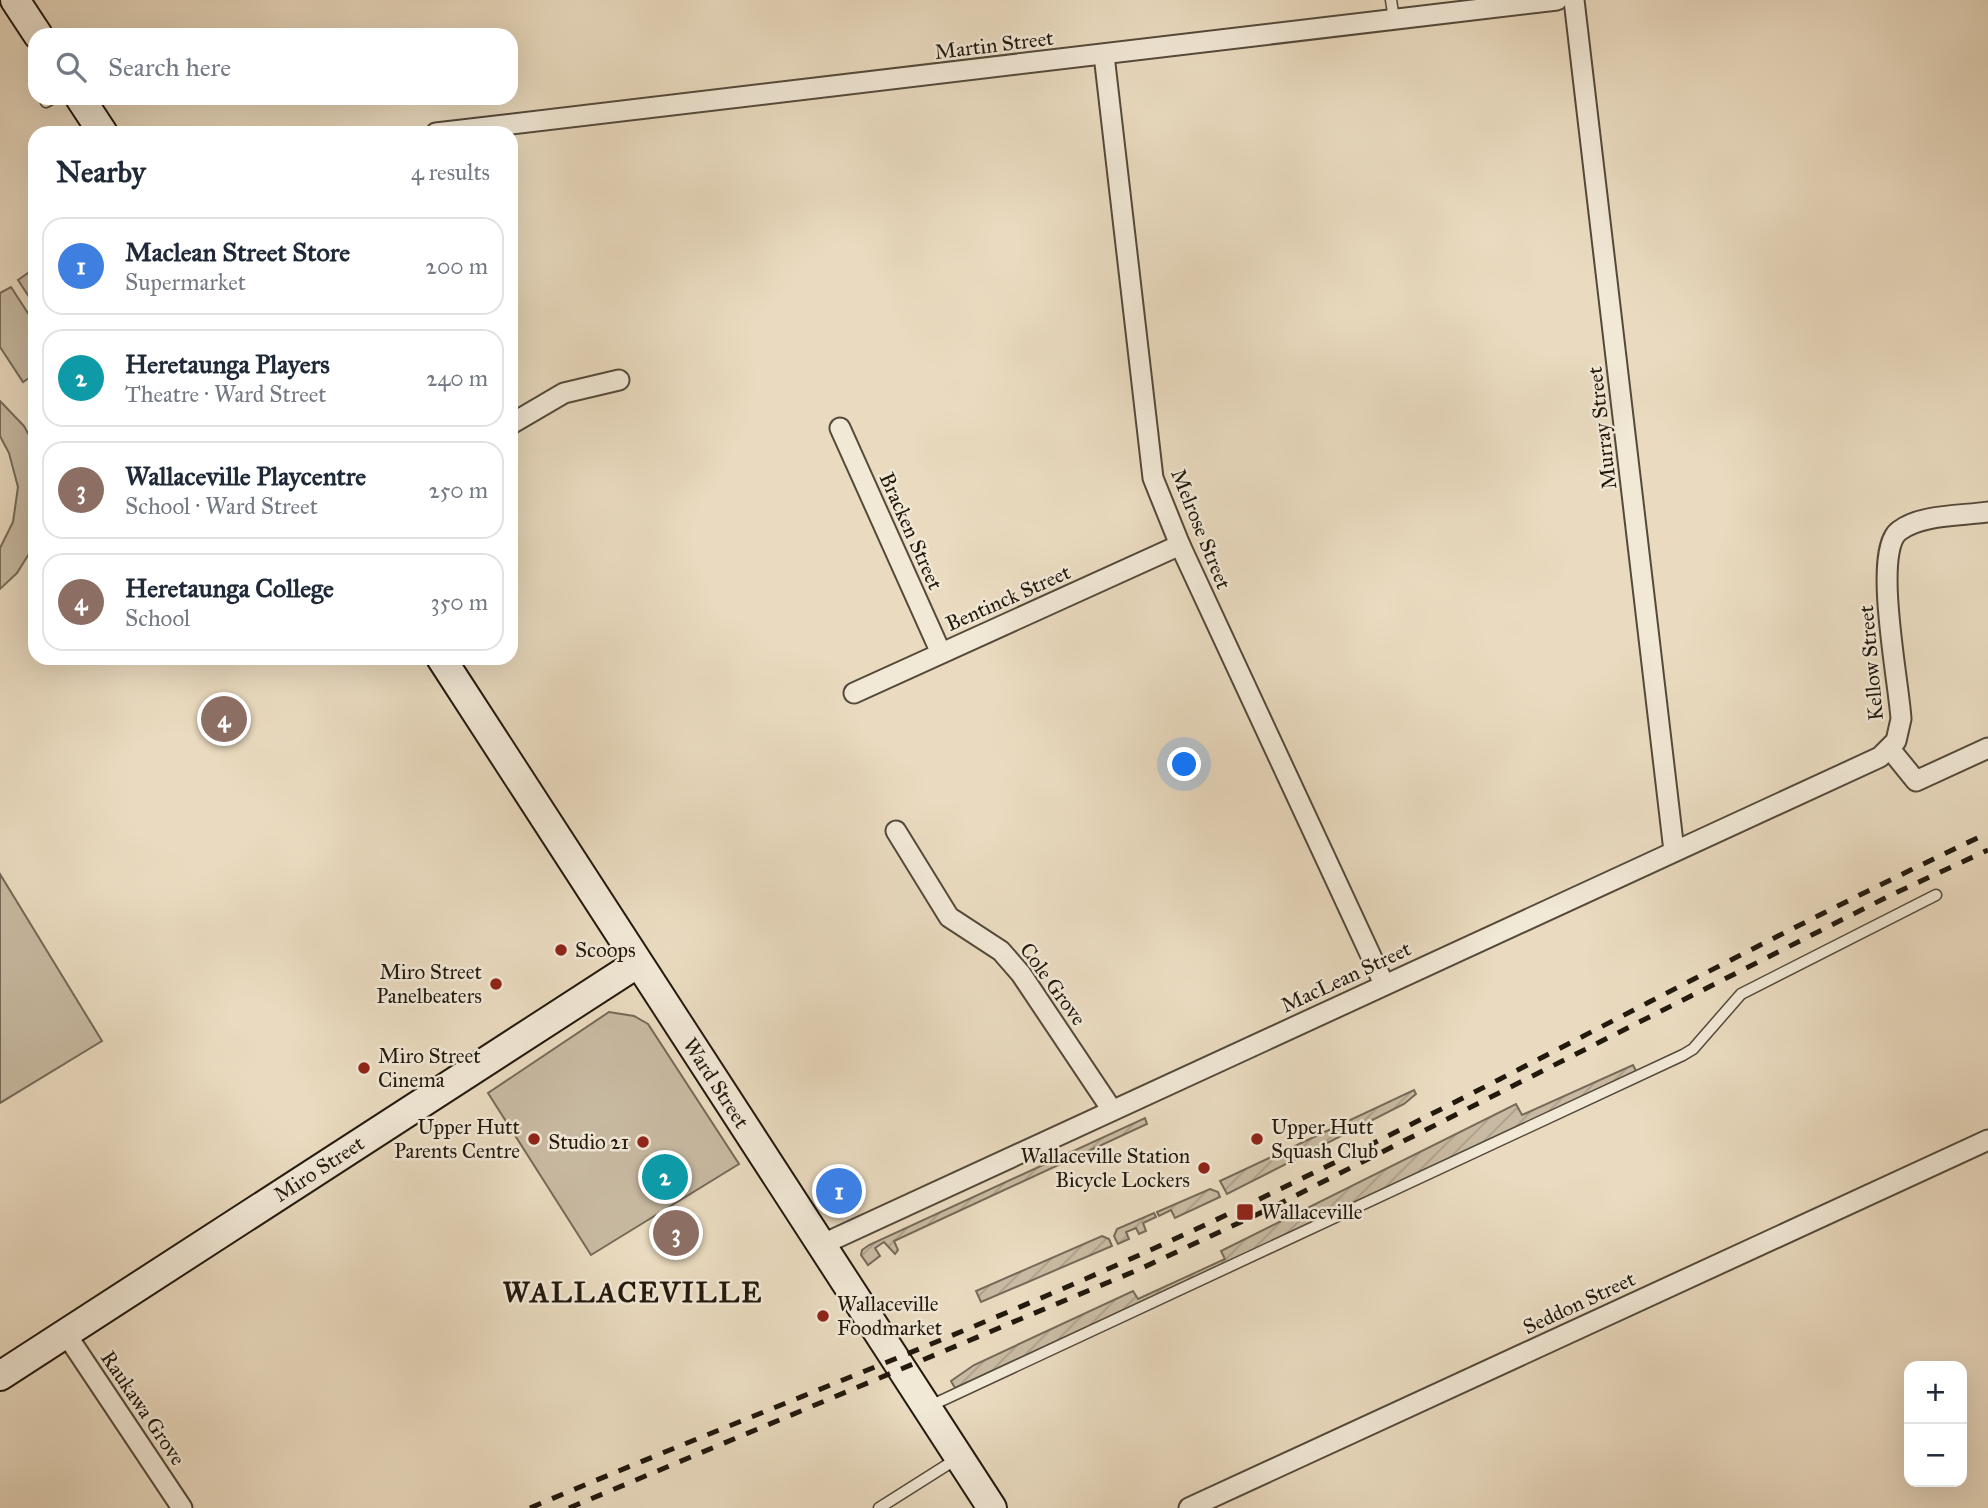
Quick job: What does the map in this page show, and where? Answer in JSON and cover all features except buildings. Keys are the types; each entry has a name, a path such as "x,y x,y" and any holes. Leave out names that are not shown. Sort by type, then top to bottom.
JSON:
{"street":[{"name":"Martin Street","path":"496,126 1104,55 1392,10 1557,0"},
{"name":"Murray Street","path":"1574,0 1674,851"},
{"path":"19,1 34,28"},
{"name":"Melrose Street","path":"1104,55 1153,478 1180,545 1384,984"},
{"path":"85,105 98,126"},
{"path":"518,420 564,393 620,380"},
{"name":"Bracken Street","path":"839,428 941,653"},
{"name":"Kellow Street","path":"1988,512 1909,525 1893,537 1886,559 1901,719 1896,741 1890,749 1916,781 1988,748"},
{"name":"Bentinck Street","path":"854,693 1180,545"},
{"name":"Ward Street","path":"446,665 992,1508"},
{"name":"MacLean Street","path":"821,1245 1880,757 1890,749"},
{"name":"Cole Grove","path":"896,831 949,917 1001,951 1021,974 1112,1110"},
{"name":"Miro Street","path":"0,1376 638,963"},
{"name":"Seddon Street","path":"1188,1508 1988,1140"},
{"name":"Raukawa Grove","path":"66,1334 182,1508"}],"lane":[{"path":"926,1407 1683,1055 1693,1049 1741,994 1936,895"},
{"path":"879,1508 959,1458"}],"shaded area":[{"path":"28,273 28,295 18,280"},
{"path":"11,287 28,313 28,379 23,382 0,347 0,293"},
{"path":"0,401 28,433 28,555 17,573 0,589 0,548 13,522 18,487 9,453 0,436"},
{"path":"0,874 102,1041 0,1103"},
{"path":"609,1012 634,1016 648,1024 739,1164 591,1255 488,1093"},
{"path":"1633,1065 1637,1073 955,1388 951,1381 974,1365 1133,1291 1138,1299 1225,1259 1221,1251 1516,1104 1522,1115"},
{"path":"1414,1090 1416,1094 1404,1104 1227,1194 1220,1181"},
{"path":"1145,1118 1147,1124 894,1241 898,1250 895,1254 884,1242 875,1248 880,1256 868,1265 861,1255 862,1250 869,1245"},
{"path":"1210,1189 1218,1192 1220,1197 1175,1218 1171,1210 1159,1216 1157,1212"},
{"path":"1154,1213 1156,1217 1143,1223 1146,1231 1139,1234 1136,1228 1126,1232 1129,1239 1118,1244 1114,1236 1117,1229"},
{"path":"1102,1236 1109,1239 1112,1246 981,1302 976,1291"}],"railway":[{"path":"530,1508 979,1324 1157,1247 1338,1161 1801,924 1988,833"},
{"path":"569,1508 1140,1269 1273,1207 1891,895 1988,850"}],"place":[{"name":"Heretaunga College","path":"224,719"},
{"name":"Scoops","path":"561,950"},
{"name":"Miro Street Panelbeaters","path":"496,984"},
{"name":"Miro Street Cinema","path":"364,1068"},
{"name":"Upper Hutt Parents Centre","path":"534,1139"},
{"name":"Upper Hutt Squash Club","path":"1257,1139"},
{"name":"Studio 21","path":"643,1142"},
{"name":"Wallaceville Station Bicycle Lockers","path":"1204,1168"},
{"name":"Heretaunga Players","path":"665,1177"},
{"name":"Maclean Street Store","path":"839,1191"},
{"name":"Wallaceville","path":"1245,1212"},
{"name":"Wallaceville Playcentre","path":"676,1233"},
{"name":"Wallaceville Foodmarket","path":"823,1316"}],"district":[{"name":"WALLACEVILLE","path":"633,1292"}]}
